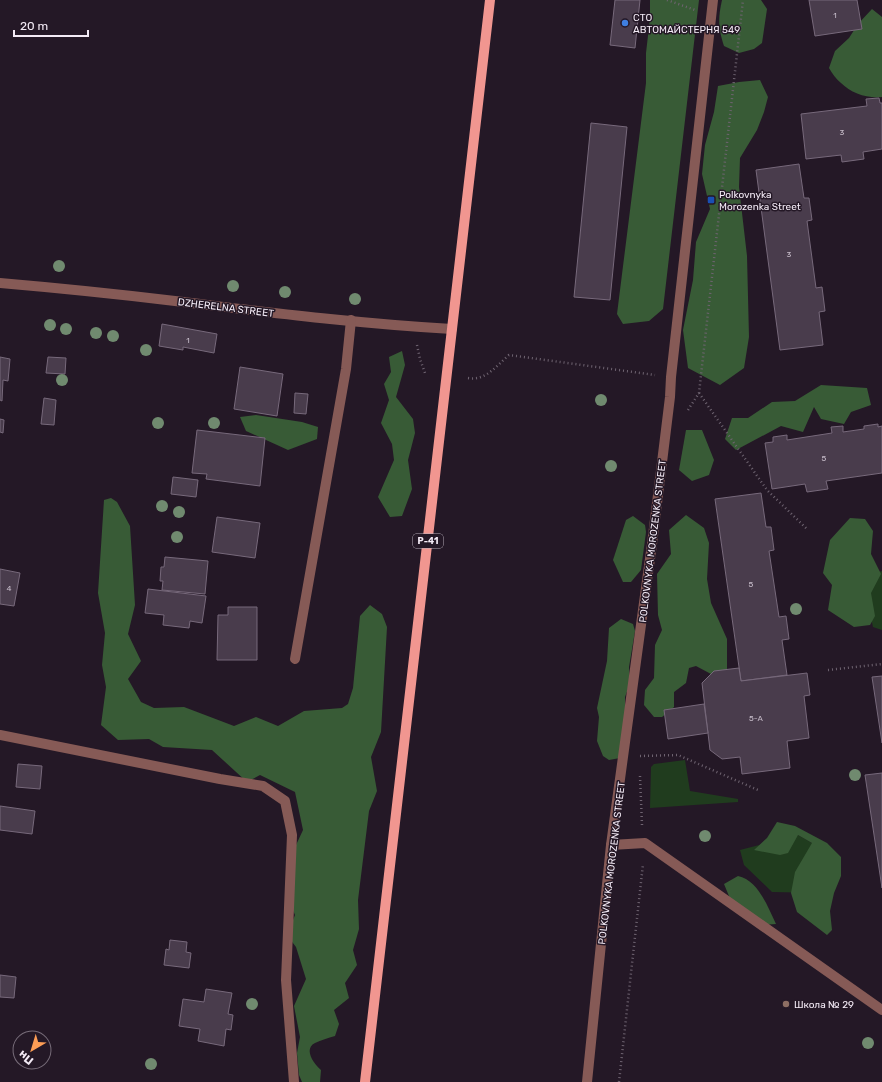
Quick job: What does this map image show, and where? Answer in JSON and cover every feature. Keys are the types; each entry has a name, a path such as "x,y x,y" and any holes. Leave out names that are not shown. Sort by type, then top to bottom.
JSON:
{"main road":[{"name":"Р-41","path":"365,1082 490,0"}],"street":[{"name":"POLKOVNYKA MOROZENKA STREET","path":"587,1082 611,845 653,536 670,397 713,0"},
{"name":"DZHERELNA STREET","path":"0,283 413,327 452,329"},
{"path":"295,659 346,369 350,320"},
{"path":"0,735 220,779 263,786 285,801 292,835 286,980 294,1082"},
{"path":"611,845 645,843 882,1010"}],"path":[{"path":"667,0 711,15"},
{"path":"686,413 699,393 743,0"},
{"path":"413,327 420,359 425,373"},
{"path":"468,378 476,380 484,377 509,355 671,377"},
{"path":"699,393 767,490 807,529"},
{"path":"828,670 882,664"},
{"path":"640,764 640,756 678,755 758,790"},
{"path":"619,1082 645,843 641,818 640,771"}],"green space":[{"path":"650,0 699,0 663,309 649,321 623,324 617,314 646,83 646,53 650,18"},
{"path":"722,0 761,0 767,9 762,43 754,49 739,53 724,46 719,23"},
{"path":"872,9 882,17 882,97 866,96 850,90 837,80 829,68 835,51 849,38 858,24"},
{"path":"760,80 768,97 757,130 740,158 739,187 747,256 749,337 744,368 720,385 688,368 683,330 693,280 696,242 710,209 702,174 705,145 714,112 718,86"},
{"path":"402,351 405,365 396,397 413,419 415,433 408,460 412,489 402,516 390,517 378,497 394,460 392,444 381,423 389,400 384,384 391,372 389,357"},
{"path":"821,385 867,388 871,405 851,412 844,424 821,419 814,407 803,432 781,426 736,450 725,439 732,418 748,418 772,402 795,401"},
{"path":"256,415 302,422 318,427 317,439 288,450 246,431 240,417"},
{"path":"686,430 702,430 714,460 709,475 692,481 679,470"},
{"path":"111,498 117,502 130,526 135,605 128,634 141,661 128,679 141,702 154,708 184,707 234,726 256,717 278,726 304,711 342,708 348,704 353,688 360,616 370,605 382,614 387,627 381,732 371,757 377,791 369,811 358,900 359,929 353,950 357,965 345,983 349,998 334,1010 339,1024 335,1036 315,1043 310,1049 311,1056 315,1064 321,1070 320,1082 302,1082 299,1075 297,1053 300,1037 294,1006 306,979 296,947 287,935 295,915 290,903 290,858 303,830 295,792 260,775 247,782 212,750 163,747 149,739 118,740 101,725 106,687 102,665 105,633 98,593 104,500"},
{"path":"686,515 704,528 709,543 707,579 711,603 727,639 727,670 711,674 696,666 689,668 686,683 674,692 674,707 662,717 654,717 644,705 645,690 654,678 655,645 662,630 658,615 657,574 671,554 669,530"},
{"path":"633,516 645,525 646,532 641,570 631,582 623,582 613,560 626,520"},
{"path":"850,518 865,519 873,531 871,554 881,574 871,593 875,616 870,625 854,627 828,610 832,585 823,573 830,540"},
{"path":"882,571 882,630 873,627 867,600 874,573"},
{"path":"621,619 633,624 635,631 629,667 630,683 625,697 625,729 620,758 609,760 603,756 597,741 599,717 597,708 607,661 609,628"},
{"path":"685,760 690,791 738,799 738,802 650,808 651,767 654,764"},
{"path":"777,822 795,826 827,843 841,857 841,876 834,893 830,911 832,930 827,935 797,912 791,893 795,872 812,843 798,835 788,853 780,855 754,850 767,838"},
{"path":"798,835 812,843 822,893 772,892 744,865 740,850"},
{"path":"738,876 745,879 757,888 766,902 776,924 761,925 731,901 724,884"}],"building":[{"name":"СТО АВТОМАЙСТЕРНЯ 549","path":"615,0 640,0 635,48 610,45"},
{"path":"809,0 857,0 862,29 815,36"},
{"path":"879,98 880,103 882,103 882,149 863,152 864,159 842,162 841,155 806,159 801,114 867,106 866,99"},
{"path":"591,123 627,127 610,300 574,297"},
{"path":"799,164 804,198 809,198 812,220 807,221 816,288 822,287 825,311 819,312 823,345 780,350 756,170"},
{"path":"162,324 217,334 214,353 183,347 183,350 159,346"},
{"path":"0,357 10,359 8,381 3,380 2,401 0,400"},
{"path":"48,357 66,358 65,374 46,373"},
{"path":"240,367 283,374 277,416 234,409"},
{"path":"295,393 308,394 306,414 294,413"},
{"path":"44,398 56,400 54,425 41,424"},
{"path":"0,419 4,420 3,433 0,432"},
{"path":"878,424 878,427 882,426 882,473 826,481 828,489 807,492 805,484 772,489 765,443 773,442 773,437 787,435 787,440 832,433 831,427 843,426 843,432 864,429 864,426"},
{"path":"197,430 265,438 260,486 206,479 207,474 192,473"},
{"path":"173,477 198,480 196,497 171,494"},
{"path":"761,493 766,527 771,527 774,550 769,551 779,617 786,616 789,639 782,640 787,675 741,681 715,499"},
{"path":"217,517 260,523 255,558 212,552"},
{"path":"165,557 208,561 205,594 162,590 163,581 160,581 161,567 164,567"},
{"path":"0,569 20,573 14,606 0,604"},
{"path":"148,589 206,596 202,623 190,621 189,628 163,625 164,615 145,613"},
{"path":"228,607 257,607 257,660 217,660 218,615 228,615"},
{"path":"739,668 741,681 807,673 810,695 804,696 809,738 787,741 790,768 742,774 740,757 722,759 710,750 702,683 714,671"},
{"path":"882,676 882,743 872,677"},
{"path":"704,704 708,733 668,739 664,710"},
{"path":"18,764 42,766 40,789 16,787"},
{"path":"882,773 882,888 865,775"},
{"path":"0,806 35,811 32,834 0,830"},
{"path":"170,940 187,942 186,952 191,953 189,968 164,965 166,949 169,950"},
{"path":"0,975 16,977 14,998 0,997"},
{"path":"206,989 232,993 228,1014 233,1015 231,1030 226,1029 224,1046 198,1041 200,1029 179,1026 183,999 204,1002"}],"place":[{"name":"СТО АВТОМАЙСТЕРНЯ 549","path":"625,23"},
{"name":"Polkovnyka Morozenka Street","path":"711,200"},
{"name":"Школа № 29","path":"786,1004"}]}
